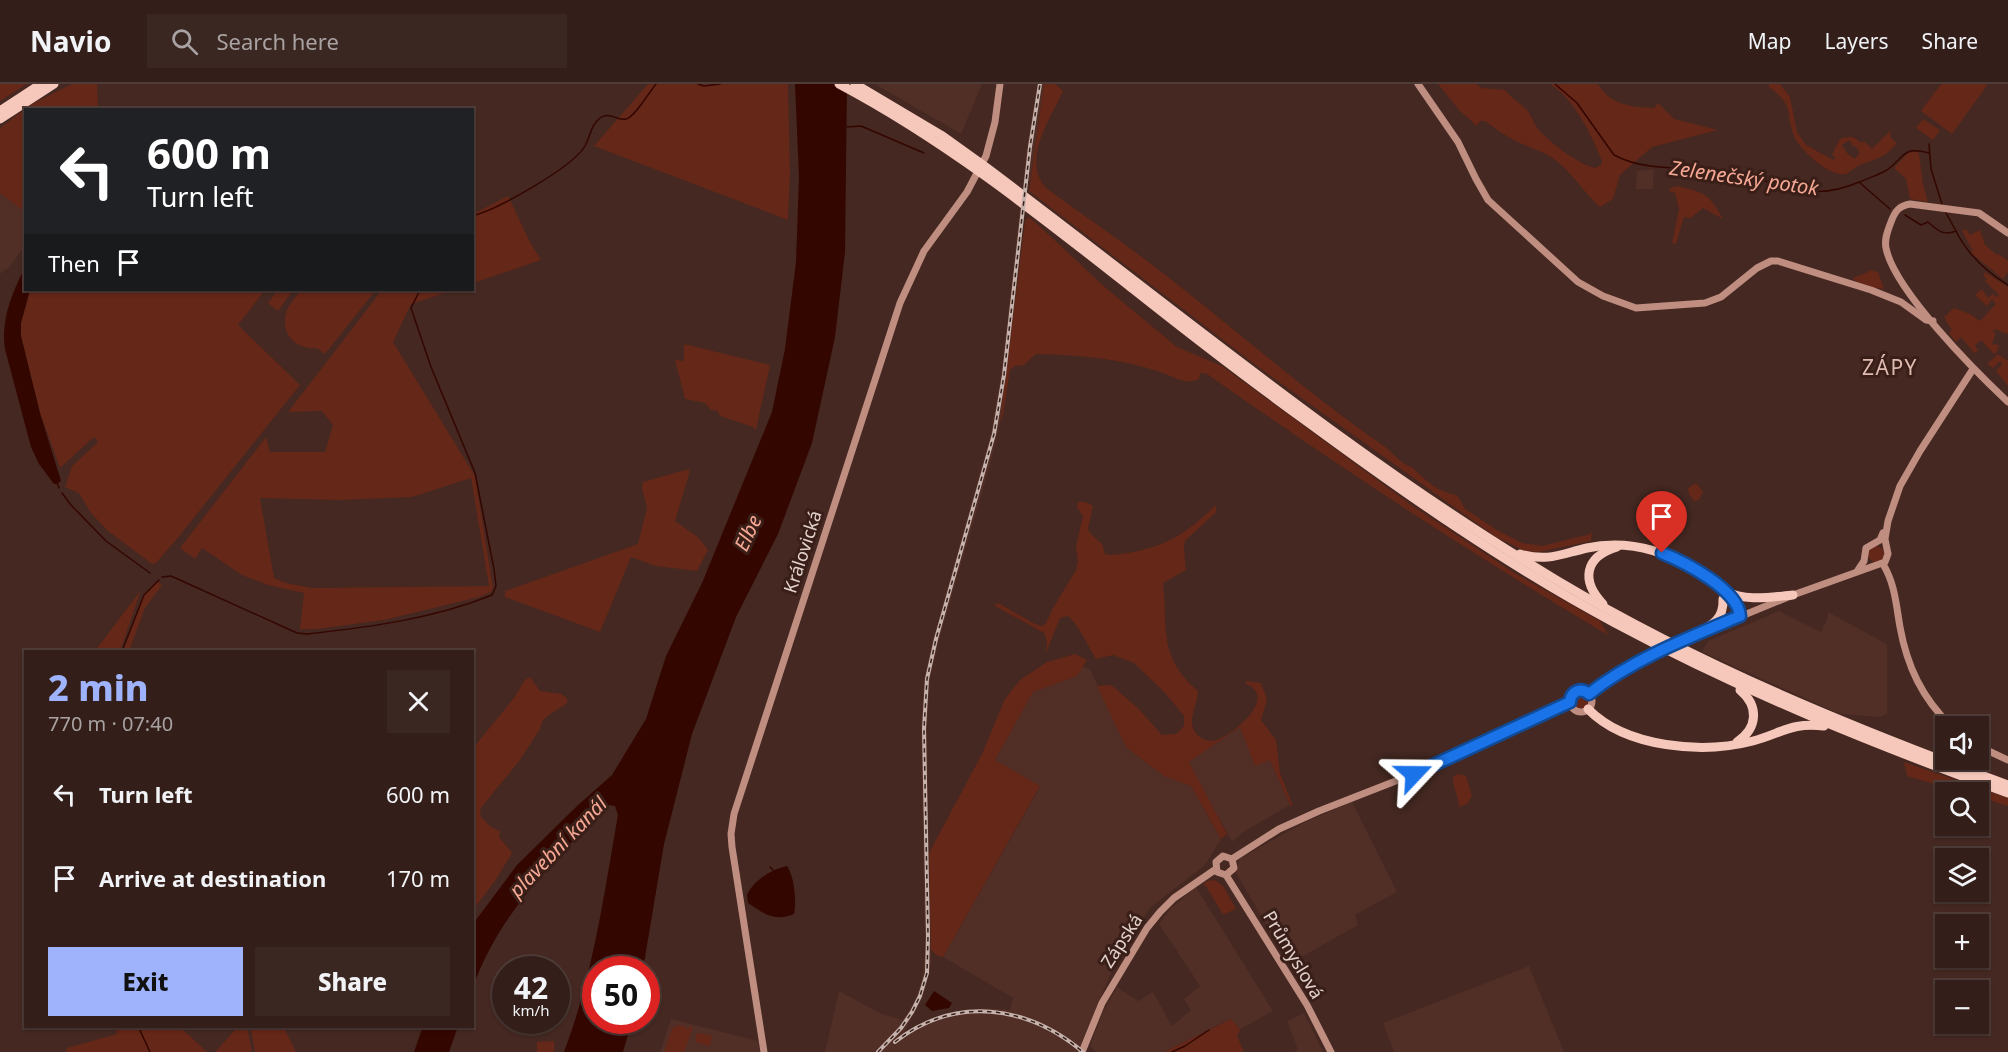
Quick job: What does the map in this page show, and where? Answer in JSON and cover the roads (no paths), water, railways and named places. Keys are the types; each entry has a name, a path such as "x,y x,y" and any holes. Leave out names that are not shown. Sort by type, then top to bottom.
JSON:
{"highway":[{"path":"0,111 41,84"},
{"path":"0,119 54,84"},
{"path":"839,84 874,98 941,135 1223,360 1465,533 1614,622 1724,678 1835,728 2008,793"},
{"path":"855,84 874,98"},
{"path":"981,168 1319,421 1498,544 1617,615 1694,655 1790,700 1923,754 2008,785"},
{"path":"1498,544 1523,555 1542,558 1595,546 1624,546 1662,553 1686,563 1719,587 1733,594 1747,598 1793,595"},
{"path":"1617,615 1593,592 1588,575 1597,557 1624,546"},
{"path":"1708,579 1740,616"},
{"path":"1719,587 1737,606 1740,616"},
{"path":"1692,636 1719,617 1723,610 1723,598"},
{"path":"1724,678 1746,695 1755,713 1753,724 1747,735 1730,746"},
{"path":"1588,709 1598,718 1644,740 1702,748 1755,741 1800,725 1835,728"}],"main road":[{"name":"Královická","path":"764,1052 732,847 734,814 900,303 924,251 967,192 982,165 992,138 1000,84"},
{"path":"1418,84 1458,142 1488,200 1578,282 1603,296 1636,308 1705,303 1721,297 1757,267 1778,261 1871,290 1901,302 1926,320 1933,321"},
{"path":"2008,233 1979,213 1910,204 1894,213 1885,246 1893,265 1910,293 1973,369 2008,402"},
{"path":"1856,572 1863,563 1866,548 1880,540 1900,486 1920,451 1973,369"},
{"path":"1589,694 1607,680 1692,636 1793,595 1883,564 1888,557 1885,539 1888,521"},
{"path":"1874,543 1881,543 1886,548"},
{"path":"1865,557 1868,563 1874,566"},
{"path":"1883,564 1894,585 1903,641 1911,669 1931,705 1941,716"},
{"path":"1583,690 1589,694 1592,702 1588,709 1582,712 1575,711 1570,702 1571,695 1583,690"},
{"path":"1232,859 1279,829 1319,810 1434,766 1570,702"},
{"path":"1989,751 2008,760"},
{"path":"1226,855 1232,859 1234,868 1226,875 1220,874 1215,862 1219,857 1226,855"},
{"name":"Zápská","path":"1082,1052 1106,995 1147,928 1174,898 1216,869"},
{"name":"Průmyslová","path":"1226,875 1307,1005 1331,1052"}],"water":[{"path":"795,84 847,84 845,252 835,337 812,443 778,534 736,617 692,734 664,844 645,956 592,956 618,815 615,806 609,805 530,889 497,935 474,985 474,923 517,865 612,775 646,719 666,656 702,583 772,412 785,349 796,262 799,177"},
{"path":"24,269 24,291 30,291 21,323 21,336 40,413 61,481 57,484 54,484 39,464 31,447 5,349 6,317"},
{"path":"787,866 794,889 794,914 780,917 770,916 748,903 747,895 758,880"},
{"path":"934,991 952,1003 949,1008 932,1011 925,1005"},
{"path":"582,997 582,1034 628,1034 623,1052 564,1052"},
{"path":"422,1028 457,1028 449,1052 414,1052"}],"waterway":[{"path":"474,215 516,197 551,176 578,155 585,146 592,127 600,118 607,115 626,119 637,109 656,84"},
{"path":"698,84 704,86 720,84"},
{"name":"Zelenečský potok","path":"1555,84 1577,103 1614,155 1628,161 1657,167 1733,172 1809,191 1835,190 1859,182 1890,209"},
{"path":"847,127 861,126 924,153"},
{"name":"Zelenečský potok","path":"1929,144 1931,169 1942,204"},
{"name":"Zelenečský potok","path":"1860,182 1887,170 1908,152 1929,153"},
{"name":"Zelenečský potok","path":"1905,215 1921,225 1928,222 1941,232 1956,231 1945,211"},
{"path":"1956,231 1978,262 2008,285"},
{"path":"162,577 171,576 297,633 307,634 378,625 424,616 492,595 496,586 494,569 475,473 431,367 411,308 420,291"},
{"path":"57,483 59,488"},
{"path":"62,493 106,541 150,573"},
{"path":"122,650 144,595 159,580"},
{"path":"770,867 774,871"},
{"path":"139,1028 150,1052"},
{"path":"1172,1052 1209,1030"}],"railway":[{"path":"878,1052 901,1028 912,1012 927,973 924,729 927,679 936,639 994,434 1004,375 1030,147 1040,84"},
{"path":"895,1042 918,1027 942,1017 966,1012 990,1012 1015,1016 1038,1024 1061,1036 1083,1052"}],"district":[{"name":"ZÁPY","path":"1890,368"}],"water label":[{"name":"Elbe","path":"748,533"},
{"name":"plavební kanál","path":"558,847"}]}
